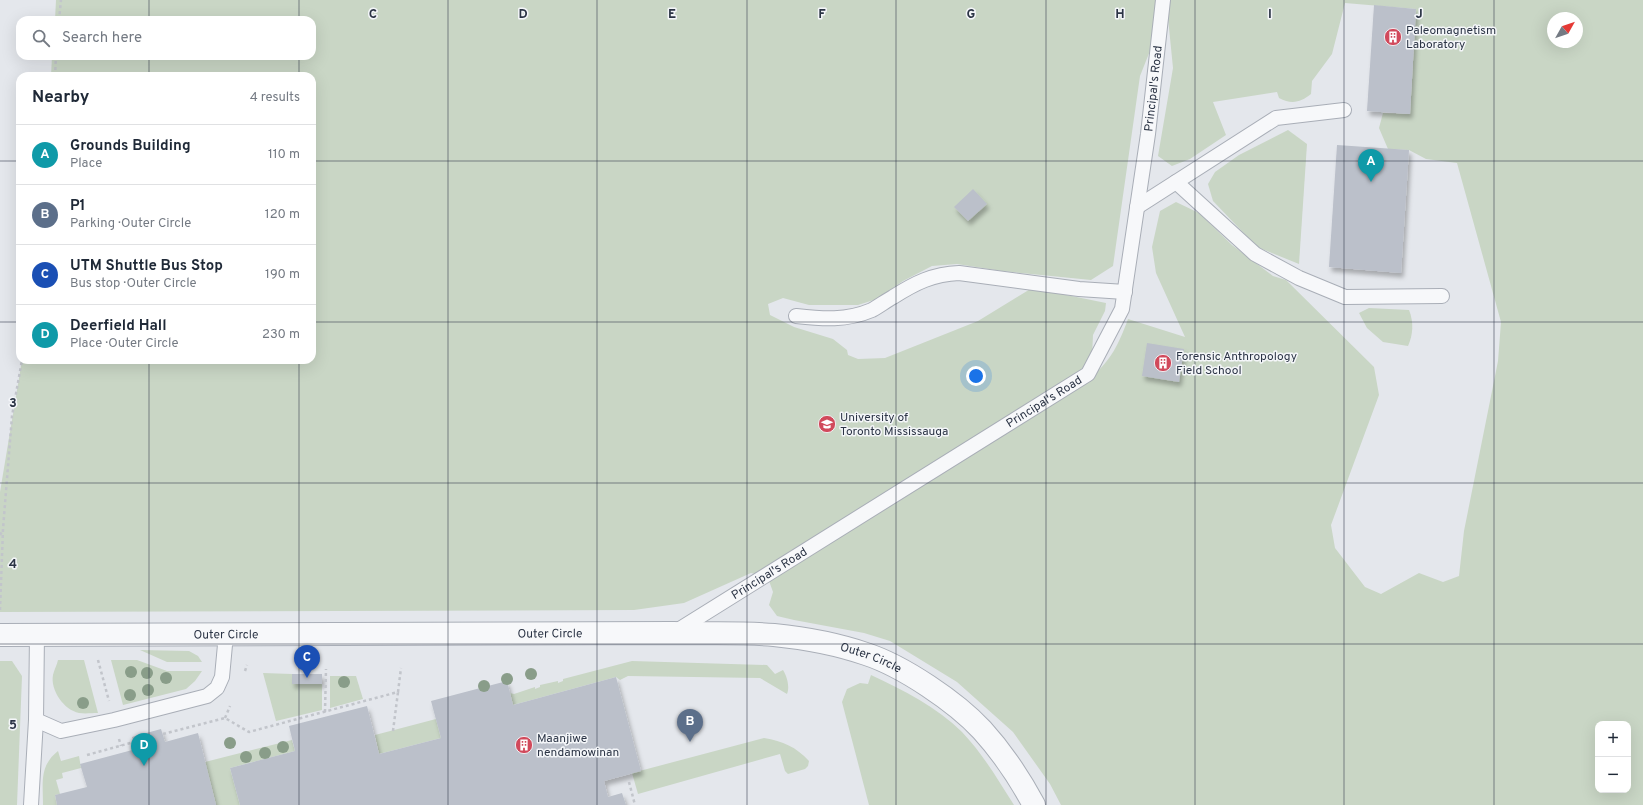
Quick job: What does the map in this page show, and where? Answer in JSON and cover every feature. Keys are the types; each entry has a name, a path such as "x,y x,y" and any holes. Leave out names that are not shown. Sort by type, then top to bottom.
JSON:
{"street":[{"name":"Outer Circle","path":"0,635 674,633 774,635 818,642 867,654 903,671 949,702 982,730 1004,758 1034,805"}],"lane":[{"name":"Principal's Road","path":"674,633 1088,374 1122,309 1148,134 1162,0"},
{"path":"1137,207 1276,118 1344,110"},
{"path":"1176,182 1255,254 1299,278 1345,297 1442,296"},
{"path":"796,316 831,320 849,317 872,310 916,283 943,274 959,273 1079,289 1124,292"},
{"path":"31,805 36,720 37,634"},
{"path":"36,720 61,731 114,720 207,696 217,688 222,677 226,634"}],"path":[{"path":"59,16 61,0"},
{"path":"55,72 56,60"},
{"path":"0,614 3,529 12,416 21,364"},
{"path":"0,535 3,529"},
{"path":"393,730 401,668"},
{"path":"325,712 326,669"},
{"path":"163,734 225,718 249,732 398,692"},
{"path":"87,755 134,742"},
{"path":"629,782 636,805"}],"green space":[{"name":"University of Toronto Mississauga","path":"56,0 1643,0 1643,805 1061,805 1050,784 1013,732 957,682 890,641 864,633 777,616 769,605 773,592 768,578 751,573 684,603 634,610 0,612 0,492 21,364 316,364 316,72 51,72 52,60 316,60 316,16 55,16","holes":["1345,3 1416,9 1410,114 1383,113 1379,128 1388,149 1409,150 1426,159 1457,163 1501,322 1498,361 1464,531 1459,576 1443,582 1419,573 1381,594 1365,587 1335,548 1331,525 1379,395 1374,367 1286,280 1273,276 1232,245 1199,213 1176,202 1160,211 1152,247 1156,273 1185,337 1128,319 1114,351 1091,378 1093,335 1105,311 1106,303 1032,288 978,321 885,358 858,359 848,355 847,350 833,339 794,327 770,315 768,304 783,298 809,305 858,305 877,299 903,281 932,266 957,264 1002,271 1091,280 1113,266 1140,76 1167,8 1173,68 1158,156 1172,166 1190,159 1226,135 1213,102 1277,92 1279,98 1296,102 1311,94 1312,81 1332,54"]},
{"path":"1288,130 1307,144 1299,264 1257,247 1213,201 1208,184 1215,172 1239,155"},
{"path":"1369,308 1409,310 1412,319 1412,328 1408,346 1383,342 1367,328 1359,313"},
{"path":"140,650 189,651 198,656 202,662 167,662"},
{"path":"58,660 84,660 98,713 79,713 63,704 56,693 53,681 53,673"},
{"path":"111,660 137,660 167,671 202,671 195,681 186,689 123,705"},
{"path":"0,661 12,661 22,676 17,805 0,805"},
{"path":"632,661 767,665 775,674 783,670 788,682 788,691 787,694 760,678 628,676 620,680 616,677 513,705 510,693 514,694 535,687 535,689 540,687 540,685 558,681 558,683 563,681 563,679"},
{"path":"263,673 292,674 292,684 322,684 322,710 276,721"},
{"path":"871,675 931,707 962,732 990,767 1014,805 869,805 842,702 847,689 860,683 868,684"},
{"path":"330,676 356,676 363,699 330,708"},
{"path":"436,719 441,738 379,754 375,735"},
{"path":"764,738 783,743 794,748 809,761 808,766 805,769 788,774 785,771 780,754 638,794 632,773"},
{"path":"292,740 295,751 230,768 240,805 216,805 205,762"},
{"path":"58,751 61,761 79,756 81,768 62,773 63,778 56,780 60,794 55,795 57,805 43,805 43,775 48,763"}],"building":[{"name":"Paleomagnetism Laboratory","path":"1374,5 1416,9 1410,114 1367,111"},
{"path":"1337,145 1409,150 1401,273 1329,267"},
{"path":"973,189 987,204 968,221 954,207"},
{"name":"Forensic Anthropology Field School","path":"1147,343 1184,349 1179,382 1142,376"},
{"path":"292,674 322,674 322,684 292,684"},
{"name":"Maanjiwe nendamowinan","path":"616,677 641,771 604,781 608,797 622,793 626,805 240,805 230,768 295,751 289,726 367,706 379,754 441,738 431,701 507,681 513,705"},
{"path":"161,729 165,742 198,733 216,805 57,805 55,795 87,787 80,764 136,749 132,737"}],"place":[{"name":"Paleomagnetism Laboratory","path":"1393,37"},
{"name":"Grounds Building","path":"1371,182"},
{"name":"Forensic Anthropology Field School","path":"1163,363"},
{"name":"University of Toronto Mississauga","path":"827,424"},
{"name":"UTM Shuttle Bus Stop","path":"307,678"},
{"name":"P1","path":"690,742"},
{"name":"Maanjiwe nendamowinan","path":"524,745"},
{"name":"Deerfield Hall","path":"144,766"}]}
